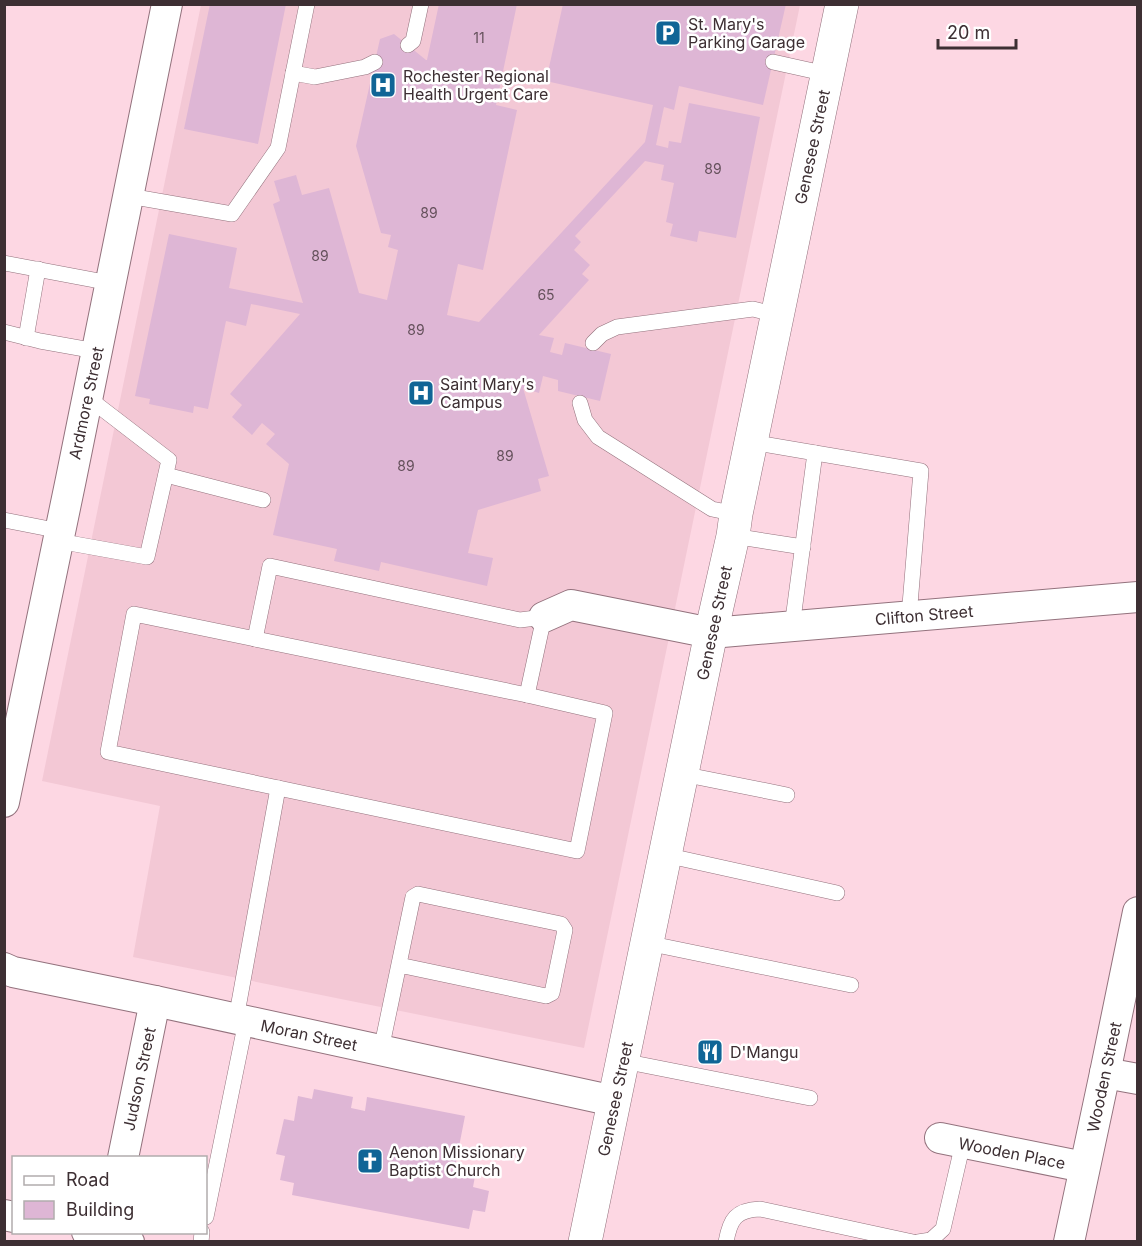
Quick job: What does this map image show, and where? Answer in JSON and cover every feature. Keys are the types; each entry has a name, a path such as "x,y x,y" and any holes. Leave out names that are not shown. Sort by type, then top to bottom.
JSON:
{"main road":[{"name":"Genesee Street","path":"585,1242 842,4"}],"street":[{"name":"Ardmore Street","path":"4,802 167,4"},
{"name":"Clifton Street","path":"544,617 571,605 711,633 1137,597"},
{"name":"Wooden Street","path":"1069,1242 1137,912"},
{"name":"Moran Street","path":"4,968 13,972 614,1101"},
{"name":"Judson Street","path":"123,1156 155,1001"},
{"path":"1105,1072 1137,1079"},
{"name":"Wooden Place","path":"951,1141 1084,1167"}],"lane":[{"path":"129,196 232,214 278,148 307,4"},
{"path":"408,45 413,41 421,4"},
{"path":"293,73 315,77 365,67 375,62"},
{"path":"773,62 827,74"},
{"path":"4,263 110,284"},
{"path":"26,338 38,269"},
{"path":"593,344 602,334 617,327 753,309 777,315"},
{"path":"4,332 96,351"},
{"path":"4,520 147,557 169,460 87,397"},
{"path":"580,403 585,420 598,437 735,525 803,547"},
{"path":"751,442 921,471 909,617"},
{"path":"792,627 815,453"},
{"path":"166,475 263,500"},
{"path":"255,639 270,566 520,620 544,617 527,695"},
{"path":"134,614 527,695 605,713 577,851 108,752 134,614"},
{"path":"682,774 788,795"},
{"path":"207,1212 278,788"},
{"path":"665,855 837,893"},
{"path":"381,1050 413,897 418,894 561,924 565,930 552,993 546,996 399,965"},
{"path":"647,943 851,985"},
{"path":"623,1061 810,1098"},
{"path":"918,1242 931,1240 943,1230 951,1141"},
{"path":"726,1242 729,1227 735,1217 744,1211 760,1209 913,1242"}],"shaded area":[{"name":"Saint Mary's Campus","path":"201,5 800,5 584,1048 133,957 160,806 42,781"}],"building":[{"path":"210,4 286,4 258,144 184,129"},
{"path":"439,4 517,4 496,105 517,110 483,270 458,264 447,315 479,322 645,142 653,105 546,81 563,4 786,4 763,105 679,86 674,110 664,107 656,145 668,148 669,141 681,143 689,103 760,117 736,238 699,231 697,242 670,236 673,224 666,222 674,183 661,180 664,165 645,161 575,236 581,242 574,250 590,265 582,274 589,280 539,335 554,338 550,352 562,355 565,343 611,354 600,401 558,391 558,380 543,376 539,393 523,388 549,476 538,479 541,491 478,510 468,553 493,558 487,586 381,562 379,571 334,561 337,549 273,535 289,464 266,444 275,434 262,423 252,435 232,417 242,405 230,394 300,314 251,304 246,326 226,321 208,409 194,406 193,413 149,404 150,399 135,396 169,234 237,248 229,288 303,303 273,204 280,201 274,181 296,175 302,195 329,188 359,293 387,300 398,250 388,247 391,235 381,233 356,146 380,39 394,34 427,60"},
{"name":"Aenon Missionary Baptist Church","path":"314,1089 353,1097 351,1108 365,1111 367,1097 465,1116 455,1167 476,1171 473,1187 489,1191 485,1212 473,1210 469,1229 292,1195 294,1183 280,1180 285,1156 276,1154 284,1119 294,1121 298,1096 312,1099"}],"place":[{"name":"St. Mary's Parking Garage","path":"668,33"},
{"name":"Rochester Regional Health Urgent Care","path":"383,85"},
{"name":"Saint Mary's Campus","path":"421,393"},
{"name":"D'Mangu","path":"710,1052"},
{"name":"Aenon Missionary Baptist Church","path":"370,1161"}]}
